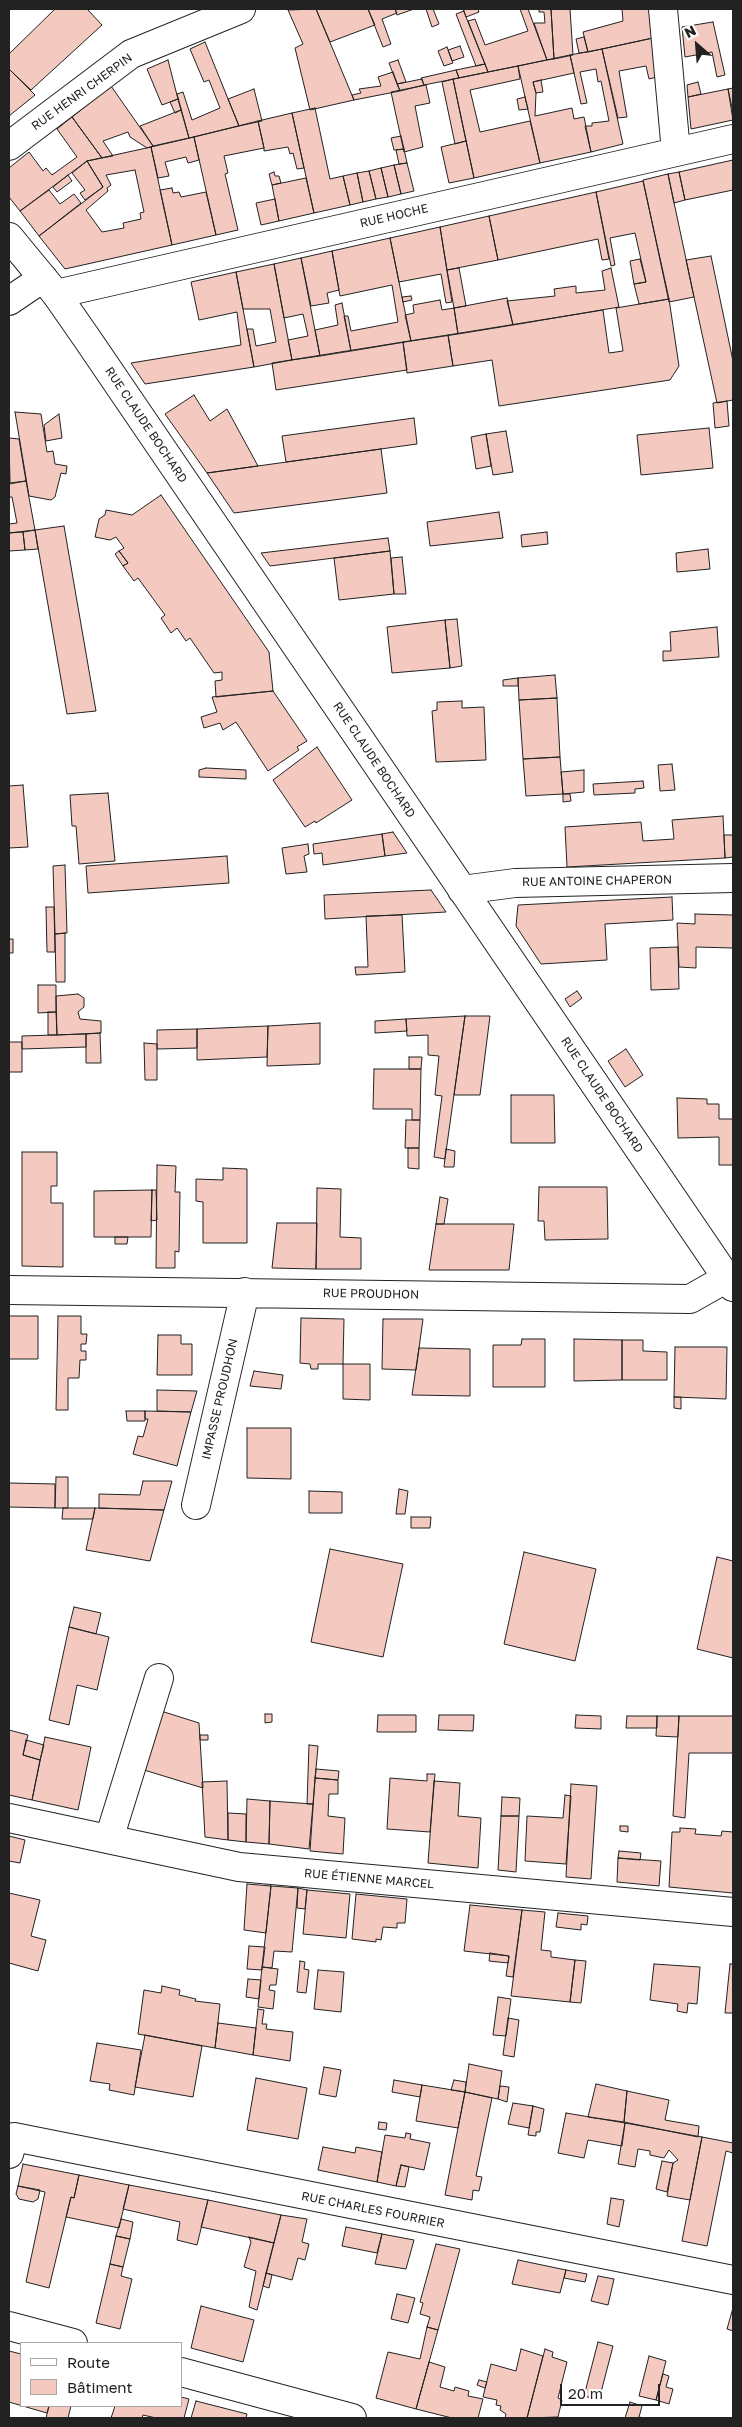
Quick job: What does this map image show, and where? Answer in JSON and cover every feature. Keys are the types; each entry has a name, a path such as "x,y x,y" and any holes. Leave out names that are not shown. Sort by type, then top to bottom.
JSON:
{"street":[{"name":"RUE HENRI CHERPIN","path":"9,146 131,54 241,9"},
{"path":"663,9 676,152"},
{"name":"RUE HOCHE","path":"49,286 733,139"},
{"name":"RUE CLAUDE BOCHARD","path":"9,237 49,286 730,1282"},
{"path":"9,301 49,286"},
{"name":"RUE ANTOINE CHAPERON","path":"462,890 515,883 733,878"},
{"name":"RUE PROUDHON","path":"9,1290 690,1299 730,1282"},
{"name":"IMPASSE PROUDHON","path":"196,1505 245,1292"},
{"path":"109,1839 159,1678"},
{"name":"RUE ÉTIENNE MARCEL","path":"9,1818 238,1866 733,1912"},
{"name":"RUE CHARLES FOURRIER","path":"11,2145 733,2280"},
{"path":"9,2326 69,2342"},
{"path":"182,2372 352,2418"}],"building":[{"path":"55,9 87,9 102,25 31,90 9,69 9,54"},
{"path":"316,9 354,100 310,110 295,48 303,44 288,10"},
{"path":"316,9 368,9 375,25 330,42"},
{"path":"368,9 395,9 397,13 382,19 391,44 383,47"},
{"path":"395,9 414,9 397,15"},
{"path":"426,9 433,9 439,24 432,27"},
{"path":"463,9 478,9 479,12 466,17"},
{"path":"520,9 528,9 547,60 488,72 468,21 475,19 485,45 528,31"},
{"path":"539,9 551,9 554,59 547,60 534,23 545,23 544,12 539,12"},
{"path":"551,9 570,9 573,55 554,59"},
{"path":"622,9 651,9 653,38 588,52 583,32 623,21"},
{"path":"464,11 485,64 476,66 456,14"},
{"path":"713,22 725,75 717,77 712,52 685,57 682,27"},
{"path":"584,37 588,52 579,53 576,39"},
{"path":"653,38 657,77 649,79 646,66 619,71 627,117 618,118 602,49"},
{"path":"205,42 239,126 189,138 177,94 183,92 192,120 220,108 209,80 204,82 190,49"},
{"path":"460,46 464,57 452,61 448,50"},
{"path":"447,47 453,63 444,66 438,51"},
{"path":"602,49 623,144 591,152 585,126 592,126 592,123 609,121 601,81 598,82 596,69 580,72 587,103 581,104 570,55"},
{"path":"570,55 574,73 533,82 536,93 535,116 572,108 574,119 584,117 591,152 540,163 518,66"},
{"path":"168,60 178,99 162,105 147,69"},
{"path":"398,60 406,82 397,84 389,63"},
{"path":"485,64 488,72 459,78 456,70"},
{"path":"518,66 520,79 470,90 480,132 530,121 540,163 474,178 453,79"},
{"path":"9,69 35,95 9,116"},
{"path":"456,70 459,78 424,85 421,78"},
{"path":"393,72 400,91 354,100 352,95 361,93 359,89 381,86 378,77"},
{"path":"422,79 424,85 400,91 397,84"},
{"path":"453,79 466,141 455,144 442,82"},
{"path":"541,80 543,92 536,93 533,82"},
{"path":"698,82 701,94 688,97 687,85"},
{"path":"426,85 430,103 415,106 423,147 404,152 391,92"},
{"path":"111,86 153,146 147,148 130,137 128,132 103,141 113,156 102,158 72,117"},
{"path":"733,88 733,112 728,89"},
{"path":"254,89 262,121 239,126 228,99"},
{"path":"728,89 733,120 691,129 688,97"},
{"path":"525,97 528,109 519,110 517,99"},
{"path":"178,99 181,110 175,113 170,102"},
{"path":"315,108 330,179 343,176 350,205 314,213 292,113"},
{"path":"181,110 189,138 153,146 140,126"},
{"path":"292,113 304,168 297,169 293,153 290,154 288,147 264,151 258,121"},
{"path":"72,117 102,158 87,161 20,211 9,197 9,168 29,152 43,171 46,168 52,175 77,157 57,129"},
{"path":"258,121 264,148 224,156 228,173 225,174 238,230 216,235 194,137"},
{"path":"401,136 404,149 394,150 391,138"},
{"path":"194,137 199,160 188,163 186,157 165,162 169,176 158,178 151,147"},
{"path":"466,141 474,178 449,183 441,147"},
{"path":"151,147 172,245 65,269 39,236 103,187 87,161","holes":["135,170 144,212 140,213 141,219 123,223 124,228 102,232 86,210 108,191 107,188 111,185 106,175"]},
{"path":"404,149 407,163 399,164 396,150"},
{"path":"733,160 733,190 685,200 679,172"},
{"path":"87,161 103,187 85,200 80,193 85,190 72,173"},
{"path":"407,163 414,191 401,194 394,165"},
{"path":"394,165 401,194 388,197 381,168"},
{"path":"381,168 388,197 376,199 369,171"},
{"path":"369,171 376,199 363,202 357,173"},
{"path":"274,172 275,176 279,176 281,183 272,185 269,174"},
{"path":"679,172 685,200 674,203 668,174"},
{"path":"357,173 363,202 350,205 343,176"},
{"path":"668,174 694,297 669,302 643,180"},
{"path":"68,175 72,181 57,192 53,187"},
{"path":"306,178 314,213 279,221 272,185"},
{"path":"643,181 669,299 639,304 634,284 646,282 635,233 610,238 615,265 611,266 596,192"},
{"path":"172,188 173,193 179,192 181,197 206,192 216,235 172,245 160,190"},
{"path":"49,190 60,204 74,194 81,203 39,236 20,211"},
{"path":"596,192 609,259 602,260 598,239 498,260 489,216"},
{"path":"275,199 279,221 261,225 256,203"},
{"path":"489,216 498,260 447,270 440,227"},
{"path":"440,227 452,302 446,303 441,274 399,282 390,238"},
{"path":"390,238 411,341 351,351 344,316 348,316 351,331 398,322 392,285 340,296 332,251"},
{"path":"332,251 339,290 327,293 329,303 311,306 301,258"},
{"path":"711,256 733,361 733,400 717,403 686,260"},
{"path":"301,258 320,356 292,360 288,340 308,336 303,314 284,318 274,264"},
{"path":"640,259 646,282 634,284 630,261"},
{"path":"274,264 292,360 254,367 247,329 253,329 256,346 276,342 270,309 243,309 236,272"},
{"path":"459,268 466,306 454,308 447,270"},
{"path":"611,268 619,307 513,325 507,301 555,296 554,289 576,286 576,293 605,290 602,271"},
{"path":"236,272 254,367 145,384 131,363 241,345 237,312 199,320 191,282"},
{"path":"411,296 412,300 403,302 402,297"},
{"path":"507,298 513,325 458,334 454,308"},
{"path":"669,299 679,366 670,380 499,406 492,360 453,366 448,335 603,310 609,353 623,351 616,308"},
{"path":"440,300 442,310 454,308 458,334 411,341 405,315 414,313 413,305"},
{"path":"342,303 351,351 320,356 315,330 338,325 335,305"},
{"path":"448,335 453,366 407,373 403,342"},
{"path":"403,342 407,370 276,390 272,363"},
{"path":"194,395 210,421 227,409 258,466 207,473 165,414"},
{"path":"727,401 729,426 715,428 713,403"},
{"path":"15,412 41,414 47,452 53,451 55,464 67,466 66,474 61,473 55,497 51,500 29,496"},
{"path":"59,414 62,438 46,441 44,425"},
{"path":"414,418 417,444 286,462 282,436"},
{"path":"709,428 713,468 641,475 637,435"},
{"path":"506,431 513,472 493,475 486,434"},
{"path":"486,434 491,466 476,469 471,437"},
{"path":"9,438 19,439 26,481 10,483"},
{"path":"381,449 387,493 234,513 207,473"},
{"path":"26,481 35,530 9,533 9,524 17,523 12,497 9,497 9,484"},
{"path":"161,495 269,652 273,691 216,697 215,681 222,680 222,672 214,673 190,638 186,641 177,628 171,633 161,618 165,615 138,578 134,581 123,566 128,563 119,551 124,548 116,537 110,540 95,537 99,519 105,515 106,510 132,515"},
{"path":"499,512 503,538 430,546 427,522"},
{"path":"64,526 96,711 67,714 35,530"},
{"path":"35,530 38,549 25,550 23,532"},
{"path":"23,532 25,550 9,551 9,533"},
{"path":"547,532 548,544 522,547 521,535"},
{"path":"388,538 390,551 270,566 261,553"},
{"path":"708,549 710,569 677,572 676,553"},
{"path":"119,551 128,563 123,566 115,554"},
{"path":"390,551 394,594 339,600 334,558"},
{"path":"402,557 406,594 394,594 391,558"},
{"path":"457,619 462,666 450,668 445,620"},
{"path":"445,620 450,668 392,673 387,627"},
{"path":"717,627 719,657 663,661 663,651 671,651 670,632"},
{"path":"555,675 557,698 519,700 518,678"},
{"path":"518,678 518,686 503,686 503,680"},
{"path":"273,691 307,741 297,747 299,750 268,771 236,722 223,730 220,723 204,728 201,717 217,712 212,697"},
{"path":"557,698 560,757 523,759 519,700"},
{"path":"462,701 462,708 484,707 486,760 436,762 432,711 437,710 437,702"},
{"path":"317,747 352,800 316,823 315,821 305,827 273,780"},
{"path":"560,757 563,794 526,796 523,759"},
{"path":"672,764 675,790 660,791 658,765"},
{"path":"206,768 246,770 246,779 199,777 199,770"},
{"path":"584,770 584,792 563,794 561,772"},
{"path":"643,781 644,788 635,789 635,793 594,795 593,784"},
{"path":"23,785 28,847 9,848 9,786"},
{"path":"108,793 115,861 79,864 76,826 72,826 70,795"},
{"path":"563,794 570,794 571,801 563,802"},
{"path":"723,816 725,858 567,867 565,827 641,822 643,841 674,839 672,820"},
{"path":"393,832 407,853 385,856 382,834"},
{"path":"382,834 385,856 323,865 322,853 314,854 313,844"},
{"path":"724,835 733,835 733,857 725,858"},
{"path":"308,844 309,854 304,856 307,872 286,874 282,848"},
{"path":"227,856 229,883 88,893 86,866"},
{"path":"65,865 67,933 55,934 53,866"},
{"path":"431,890 446,912 325,919 324,895"},
{"path":"672,897 673,920 605,924 607,960 541,964 516,926 518,905"},
{"path":"46,907 54,907 55,952 47,952"},
{"path":"695,914 733,915 733,948 696,947 696,968 679,967 677,923 695,924"},
{"path":"402,915 405,972 356,975 355,967 368,967 366,916"},
{"path":"65,933 65,982 56,982 55,934"},
{"path":"9,939 13,939 13,953 9,953"},
{"path":"678,947 679,989 651,990 650,948"},
{"path":"38,985 56,985 56,1012 38,1013"},
{"path":"577,991 582,998 570,1007 565,999"},
{"path":"78,994 84,998 84,1007 78,1012 80,1019 101,1021 101,1033 57,1035 56,996"},
{"path":"48,1012 56,1012 57,1035 48,1035"},
{"path":"465,1016 445,1159 434,1157 442,1096 435,1095 439,1056 428,1055 428,1035 407,1036 406,1019"},
{"path":"465,1016 490,1016 480,1095 454,1095"},
{"path":"406,1019 407,1031 375,1033 375,1021"},
{"path":"320,1023 320,1064 267,1066 268,1026"},
{"path":"268,1026 267,1057 197,1060 197,1029"},
{"path":"197,1029 197,1048 157,1049 157,1030"},
{"path":"100,1033 101,1063 86,1063 86,1034"},
{"path":"86,1034 86,1047 22,1049 22,1036"},
{"path":"9,1042 22,1042 22,1072 9,1072"},
{"path":"144,1043 157,1044 157,1080 145,1080"},
{"path":"626,1049 643,1075 625,1087 608,1061"},
{"path":"409,1057 422,1057 421,1069 409,1069"},
{"path":"374,1069 421,1069 420,1120 412,1120 412,1109 373,1109"},
{"path":"511,1095 554,1095 555,1143 511,1143"},
{"path":"677,1098 707,1099 707,1104 719,1104 719,1119 733,1119 733,1165 719,1165 719,1137 678,1138"},
{"path":"406,1120 420,1120 419,1148 405,1148"},
{"path":"408,1148 419,1148 419,1169 408,1168"},
{"path":"446,1149 455,1151 454,1167 444,1167"},
{"path":"22,1152 57,1152 57,1186 51,1186 51,1203 63,1203 63,1267 22,1266"},
{"path":"157,1165 176,1166 175,1192 180,1192 179,1252 175,1251 175,1268 156,1268"},
{"path":"223,1168 247,1169 247,1243 203,1243 203,1202 196,1201 196,1179 223,1180"},
{"path":"539,1187 607,1187 608,1239 545,1240 544,1221 538,1221"},
{"path":"317,1188 341,1189 340,1237 361,1238 361,1269 316,1269"},
{"path":"152,1190 156,1190 157,1220 151,1221"},
{"path":"152,1190 151,1237 94,1237 94,1191"},
{"path":"440,1197 448,1199 444,1224 436,1224"},
{"path":"277,1223 317,1223 316,1269 272,1268"},
{"path":"436,1224 514,1224 509,1270 429,1270"},
{"path":"115,1237 128,1237 127,1244 115,1244"},
{"path":"9,1316 38,1316 38,1359 9,1359"},
{"path":"58,1316 81,1316 81,1334 87,1334 86,1344 81,1344 81,1351 86,1351 86,1360 80,1360 79,1378 68,1378 68,1410 56,1410"},
{"path":"301,1318 344,1319 343,1364 318,1364 318,1369 311,1369 310,1364 300,1363"},
{"path":"383,1319 423,1319 416,1370 382,1369"},
{"path":"158,1335 181,1335 181,1344 192,1344 192,1375 157,1375"},
{"path":"522,1339 545,1339 545,1387 493,1387 493,1345 521,1345"},
{"path":"574,1339 622,1340 622,1380 574,1381"},
{"path":"622,1340 643,1340 643,1351 667,1352 667,1380 622,1380"},
{"path":"675,1347 727,1347 726,1399 674,1397"},
{"path":"419,1348 470,1349 470,1396 412,1395"},
{"path":"343,1364 370,1364 370,1400 343,1399"},
{"path":"254,1371 283,1375 281,1389 250,1386"},
{"path":"157,1390 197,1391 191,1412 157,1411"},
{"path":"674,1397 681,1397 681,1409 674,1408"},
{"path":"126,1411 145,1411 145,1421 127,1421"},
{"path":"145,1411 191,1412 177,1466 133,1454 138,1436 143,1437 148,1419 145,1419"},
{"path":"247,1428 291,1428 291,1479 247,1478"},
{"path":"56,1477 68,1477 68,1508 55,1508"},
{"path":"143,1481 172,1481 164,1510 99,1508 99,1494 140,1495"},
{"path":"9,1483 55,1484 55,1508 9,1507"},
{"path":"399,1489 408,1491 405,1514 396,1514"},
{"path":"309,1491 342,1492 342,1513 309,1513"},
{"path":"63,1508 95,1508 93,1519 62,1519"},
{"path":"95,1508 164,1510 150,1561 86,1550"},
{"path":"411,1517 431,1517 430,1528 411,1528"},
{"path":"330,1549 403,1564 383,1657 311,1642"},
{"path":"524,1552 596,1569 575,1661 504,1644"},
{"path":"717,1557 733,1561 733,1658 697,1649"},
{"path":"74,1607 101,1613 96,1634 69,1627"},
{"path":"69,1627 109,1637 97,1690 77,1685 69,1725 49,1720"},
{"path":"161,1711 199,1723 203,1788 144,1770"},
{"path":"265,1714 272,1714 272,1722 265,1723"},
{"path":"378,1715 416,1715 416,1732 377,1732"},
{"path":"439,1715 474,1715 473,1731 438,1730"},
{"path":"576,1715 601,1716 601,1729 575,1728"},
{"path":"627,1716 657,1716 657,1728 626,1728"},
{"path":"657,1716 679,1716 678,1737 656,1736"},
{"path":"679,1716 733,1716 733,1753 689,1753 685,1818 673,1816"},
{"path":"9,1730 28,1735 23,1755 40,1760 32,1800 9,1795"},
{"path":"200,1735 208,1735 208,1740 200,1740"},
{"path":"45,1737 91,1747 78,1810 32,1800"},
{"path":"26,1740 44,1745 40,1760 23,1755"},
{"path":"309,1745 318,1746 313,1804 307,1804"},
{"path":"316,1769 339,1771 338,1780 315,1778"},
{"path":"427,1774 435,1774 430,1832 387,1829 390,1778 427,1781"},
{"path":"315,1778 338,1780 338,1794 329,1794 328,1816 345,1818 343,1854 310,1851"},
{"path":"227,1781 228,1840 205,1837 202,1782"},
{"path":"434,1781 460,1783 458,1816 481,1818 478,1868 428,1863"},
{"path":"571,1784 597,1786 591,1879 566,1877"},
{"path":"565,1795 571,1796 566,1864 525,1861 527,1816 563,1818"},
{"path":"502,1797 520,1798 519,1816 501,1816"},
{"path":"247,1799 270,1801 269,1844 246,1842"},
{"path":"270,1801 313,1804 309,1849 269,1844"},
{"path":"228,1813 246,1814 246,1842 228,1840"},
{"path":"501,1816 519,1816 516,1872 498,1870"},
{"path":"620,1826 628,1826 628,1832 620,1831"},
{"path":"680,1828 696,1829 695,1834 721,1836 722,1831 733,1832 733,1893 669,1887 672,1832 680,1832"},
{"path":"9,1836 25,1840 20,1863 9,1861"},
{"path":"619,1851 641,1853 640,1860 618,1858"},
{"path":"618,1858 661,1861 659,1886 617,1882"},
{"path":"247,1884 271,1886 266,1933 244,1930"},
{"path":"271,1886 298,1888 292,1952 274,1951 272,1968 262,1967"},
{"path":"298,1888 307,1890 305,1909 297,1908"},
{"path":"307,1890 350,1894 346,1938 303,1934"},
{"path":"9,1893 40,1900 31,1936 46,1940 38,1971 9,1963"},
{"path":"356,1894 407,1899 405,1923 397,1923 397,1928 383,1927 381,1940 376,1939 376,1942 352,1939"},
{"path":"470,1905 522,1910 513,1977 506,1976 509,1956 464,1951"},
{"path":"522,1910 545,1912 541,1950 551,1951 551,1957 575,1960 570,2002 511,1996"},
{"path":"558,1913 588,1916 587,1925 581,1924 581,1930 556,1927"},
{"path":"249,1946 265,1947 262,1970 247,1969"},
{"path":"490,1953 509,1956 508,1963 489,1961"},
{"path":"575,1960 586,1961 581,2003 570,2002"},
{"path":"300,1961 305,1962 304,1969 309,1970 306,1993 297,1992"},
{"path":"654,1964 700,1967 697,2004 688,2003 687,2013 677,2011 678,2004 650,2000"},
{"path":"730,1964 733,1964 733,2013 725,2013"},
{"path":"262,1967 278,1969 276,1985 270,1985 269,1990 275,1991 273,2009 258,2007"},
{"path":"318,1970 344,1972 341,2012 314,2009"},
{"path":"248,1979 261,1980 259,1999 246,1997"},
{"path":"162,1986 180,1990 179,1995 196,1999 195,2001 220,2004 215,2048 138,2034 144,1990 161,1993"},
{"path":"498,1997 511,1999 506,2036 493,2035"},
{"path":"258,2009 264,2010 262,2024 267,2024 266,2029 293,2032 290,2061 253,2055"},
{"path":"508,2018 519,2020 514,2057 503,2055"},
{"path":"218,2023 256,2028 253,2055 215,2048"},
{"path":"145,2035 202,2046 193,2097 135,2087"},
{"path":"97,2043 141,2050 134,2095 109,2090 110,2084 90,2081"},
{"path":"469,2064 502,2071 498,2099 465,2092"},
{"path":"324,2067 341,2070 336,2097 319,2094"},
{"path":"256,2078 307,2088 298,2139 247,2130"},
{"path":"394,2080 422,2085 420,2097 392,2092"},
{"path":"454,2080 466,2082 465,2092 451,2090"},
{"path":"596,2084 627,2091 624,2122 588,2117"},
{"path":"422,2085 465,2092 458,2128 416,2121"},
{"path":"500,2086 509,2087 507,2102 498,2099"},
{"path":"627,2091 669,2100 665,2120 699,2126 698,2137 624,2122"},
{"path":"465,2092 492,2098 476,2176 482,2177 479,2191 473,2190 472,2200 445,2195"},
{"path":"513,2103 533,2106 529,2128 508,2124"},
{"path":"533,2106 544,2109 540,2132 536,2132 536,2136 528,2135"},
{"path":"566,2113 625,2123 622,2146 588,2140 584,2158 558,2153"},
{"path":"379,2122 387,2123 386,2130 378,2129"},
{"path":"625,2123 702,2137 690,2200 667,2196 673,2163 678,2160 669,2150 664,2158 650,2155 650,2151 638,2149 635,2167 618,2164"},
{"path":"406,2133 411,2134 410,2139 430,2143 424,2170 401,2165 396,2186 377,2182 385,2135 405,2138"},
{"path":"702,2137 733,2143 733,2153 726,2151 707,2246 682,2241"},
{"path":"323,2147 355,2153 356,2147 382,2152 377,2182 318,2170"},
{"path":"662,2161 673,2163 667,2192 656,2189"},
{"path":"23,2164 79,2175 74,2198 71,2197 49,2288 26,2282 45,2192 18,2186"},
{"path":"401,2165 409,2167 405,2187 396,2186"},
{"path":"79,2175 129,2185 119,2228 66,2217 71,2197 74,2198"},
{"path":"129,2185 208,2200 197,2245 177,2240 180,2222 123,2209"},
{"path":"18,2186 40,2190 38,2199 33,2202 19,2199 16,2194"},
{"path":"611,2198 624,2200 619,2227 607,2224"},
{"path":"208,2200 281,2215 274,2243 201,2227"},
{"path":"281,2215 307,2219 302,2242 309,2244 305,2260 298,2258 292,2280 266,2273"},
{"path":"121,2219 133,2222 130,2239 116,2236"},
{"path":"346,2227 382,2234 377,2253 342,2246"},
{"path":"382,2234 414,2240 406,2269 375,2264"},
{"path":"116,2236 130,2239 123,2267 110,2264"},
{"path":"249,2237 274,2243 257,2310 249,2307 256,2271 244,2267 251,2242"},
{"path":"436,2244 460,2249 438,2330 427,2327 430,2317 420,2314 423,2303 420,2302"},
{"path":"518,2260 566,2270 560,2293 512,2284"},
{"path":"110,2264 123,2267 121,2276 132,2279 120,2329 96,2323"},
{"path":"566,2270 587,2274 585,2282 564,2278"},
{"path":"266,2273 272,2275 269,2288 263,2286"},
{"path":"598,2276 614,2279 608,2305 591,2301"},
{"path":"397,2294 415,2298 408,2323 391,2319"},
{"path":"201,2306 254,2320 243,2362 191,2348"},
{"path":"733,2308 733,2331 727,2329"},
{"path":"427,2327 438,2330 416,2409 376,2398 388,2352 420,2359"},
{"path":"598,2342 613,2346 599,2400 584,2396"},
{"path":"521,2349 543,2356 527,2418 505,2418 506,2414 500,2410 501,2406 496,2405 497,2400 483,2397 491,2364 516,2371"},
{"path":"545,2349 553,2352 552,2357 567,2362 558,2398 562,2400 558,2417 527,2418"},
{"path":"9,2351 20,2354 20,2405 9,2402"},
{"path":"649,2356 666,2361 656,2400 639,2396"},
{"path":"429,2362 445,2367 440,2387 454,2391 455,2387 469,2391 468,2396 483,2399 478,2418 452,2418 416,2409"},
{"path":"663,2374 669,2376 666,2387 673,2389 669,2404 656,2400"},
{"path":"479,2380 487,2382 485,2388 477,2385"},
{"path":"182,2397 189,2399 184,2418 156,2418 143,2415 142,2418 111,2418 115,2407 182,2407"},
{"path":"196,2401 247,2414 246,2418 191,2418"},
{"path":"630,2402 642,2406 639,2417 644,2418 625,2418"},
{"path":"26,2407 49,2407 47,2413"},
{"path":"49,2407 71,2407 68,2418 46,2418"}]}
